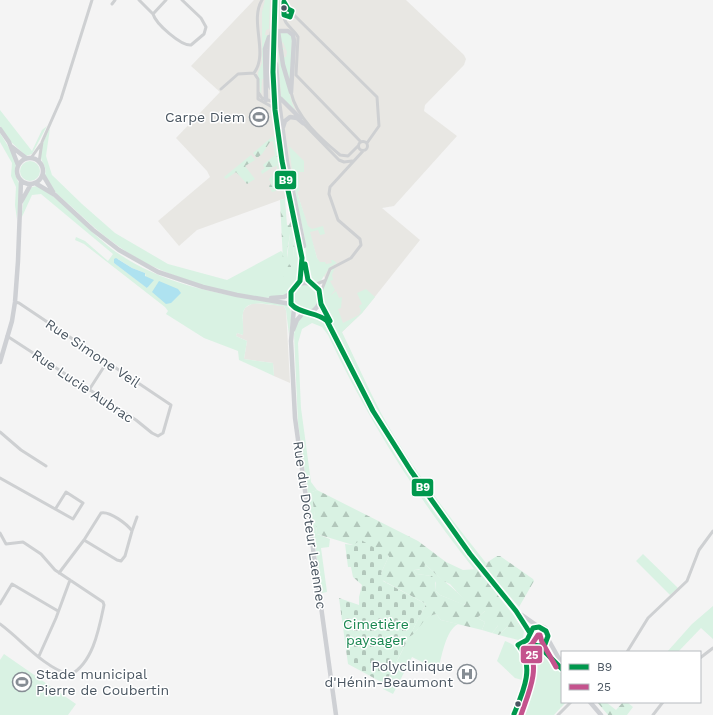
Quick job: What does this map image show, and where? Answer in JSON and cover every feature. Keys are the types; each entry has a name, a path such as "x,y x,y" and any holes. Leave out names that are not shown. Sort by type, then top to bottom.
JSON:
{"street":[{"path":"39,162 42,142 61,99 92,0"},
{"path":"112,4 115,0"},
{"path":"138,0 154,14 155,19 166,30 184,43 192,45 204,34 206,27 201,18 182,0"},
{"path":"154,14 166,0"},
{"path":"254,73 259,65 259,12 262,0"},
{"path":"275,0 275,110 282,161 301,245 302,271 299,284"},
{"path":"270,88 268,82 268,51 272,38 272,16 275,6"},
{"path":"275,6 278,17 278,34 281,55 294,103 300,112 340,155 348,156 362,142"},
{"path":"311,312 317,307 324,281 332,268 348,260 362,245 360,239 337,218 329,192 330,187 367,148 367,143 379,126 377,97 293,14 292,10 288,9 284,11 285,21 295,31 298,37 296,76 362,142 367,143"},
{"path":"284,15 288,18 293,14"},
{"path":"280,31 288,30 294,39 291,92"},
{"path":"266,102 265,46 269,37"},
{"path":"254,73 258,79 258,92 266,102 276,102 303,123 339,160 344,162 354,160"},
{"path":"221,89 237,74 254,73"},
{"path":"276,102 283,133 289,178 302,234 306,274 320,294"},
{"path":"283,133 284,123 288,118 295,117 303,123"},
{"path":"0,129 8,142 18,165 17,174 21,181 15,302 0,362"},
{"path":"8,142 28,158 39,162 42,166 43,175 55,195"},
{"path":"18,165 28,158 42,142"},
{"path":"358,146 363,151"},
{"path":"21,204 33,184 43,175"},
{"path":"21,181 33,184 55,195 106,241 158,272 202,287 242,296 267,299 292,306 303,313 311,312 323,316 334,332"},
{"path":"292,306 290,294 293,288 299,284 312,284 324,281"},
{"path":"267,299 284,297 290,294"},
{"path":"320,300 373,411 411,471 466,548 516,611 530,633"},
{"name":"Rue Simone Veil","path":"15,302 19,303 170,405 162,433 158,436"},
{"name":"Rue du Docteur Laennec","path":"292,306 291,334 295,418 336,715"},
{"path":"291,334 297,320 303,313"},
{"name":"Rue Lucie Aubrac","path":"7,336 44,358 158,436"},
{"path":"89,390 107,362"},
{"path":"0,432 22,450 46,466"},
{"path":"0,478 56,508 73,519 83,502 66,492 56,508"},
{"path":"59,573 84,540 99,516 104,512 111,515 132,531"},
{"path":"84,540 121,561 125,556 137,517"},
{"path":"628,651 648,618 687,581 699,550 713,531"},
{"path":"0,533 6,544 23,542 41,554 59,573 103,602 104,605 90,656 76,672 70,675 60,672 38,656 0,624"},
{"path":"38,656 70,580"},
{"path":"0,604 12,584 58,611"},
{"path":"516,611 539,627 546,630 548,639 561,662"},
{"path":"539,627 532,629 529,638 531,643 539,646 561,668"},
{"path":"539,646 545,644 548,639"},
{"path":"701,657 713,648"},
{"path":"558,715 570,703"},
{"path":"591,703 601,715"},
{"path":"595,703 605,715"},
{"path":"653,715 662,703"},
{"path":"656,711 660,715"}],"shaded area":[{"path":"254,0 406,0 464,55 466,59 464,65 425,105 424,111 457,136 394,206 382,208 420,240 362,313 342,332 328,295 326,281 317,258 298,195 197,230 179,246 158,221 210,177 207,171 176,138 220,92 191,66"},
{"path":"253,303 284,306 286,310 290,383 274,376 273,363 244,359 247,341 236,336 237,333 243,335 243,312 245,308"}],"green space":[{"path":"265,0 270,0 269,29 266,30 265,35 268,35 264,44 264,79 262,79 261,96 258,73 262,63 262,12"},
{"path":"285,31 292,36 290,87 281,48 285,48 283,50 284,57 286,57 287,52 283,42 282,43 280,33"},
{"path":"278,49 292,103 295,110 281,97"},
{"path":"0,110 32,151 42,130 47,126 32,154 26,156 9,140 0,126"},
{"path":"50,128 46,156 52,175 115,233 168,264 227,280 281,251 284,254 284,282 290,234 293,234 294,257 300,253 301,258 301,267 295,283 284,295 271,298 254,297 191,282 132,256 97,230 61,198 50,186 45,176 45,169 41,158 41,149"},
{"path":"0,133 11,151 16,163 15,174 20,186 17,220 15,205 16,187 11,176 12,163 0,142"},
{"path":"273,136 276,140 280,178 278,179 278,184 275,184 276,191 272,192 269,186 271,184 269,179 277,172 277,166 262,174 261,171 265,168 263,165 275,155 273,141 270,142 262,154 257,158 253,153"},
{"path":"289,146 304,161 304,172 299,172 299,191 297,192 308,226 312,229 323,226 325,234 320,235 318,230 310,232 317,258 320,262 325,262 326,264 332,263 331,260 337,263 330,267 320,282 313,282 308,276 304,234 295,194"},
{"path":"251,155 255,160 245,166 255,179 247,184 236,172 226,179 224,177"},
{"path":"30,161 37,164 40,171 37,178 30,181 23,178 20,171 23,164"},
{"path":"37,186 58,200 96,236 116,252 156,274 199,288 243,298 288,305 292,313 289,335 286,310 284,306 254,304 245,308 243,313 243,335 237,333 236,336 247,341 244,359 273,363 274,376 239,360 238,351 204,338 166,314 168,311 165,307 84,244 75,240 76,237 85,241 108,261 113,254 41,194 32,195 21,219 24,197 32,187","holes":["118,259 132,268 145,273 148,288 114,263"]},
{"path":"285,199 287,225 289,225 293,219 300,253 294,258 293,234 290,234 287,262 291,266 291,278 284,282 280,200"},
{"path":"335,267 332,275 333,280 330,281 335,290 330,296 336,291 339,298 342,297 341,308 338,309 343,323 359,315 361,311 359,306 362,304 357,293 366,289 375,297 362,313 342,332 376,403 404,452 486,563 483,565 443,512 406,457 372,400 326,313 321,300 322,289 326,279"},
{"path":"305,285 314,289 318,298 314,307 305,311 296,307 292,298 296,289"},
{"path":"309,315 320,317 324,321 350,376 396,456 435,513 477,569 474,569 432,514 376,427 328,335 322,327 312,323 302,329 298,343 301,408 311,482 317,490 312,492 317,534 330,539 329,547 321,548 327,592 322,593 298,423 294,334 296,324 302,316"},
{"path":"317,490 418,541 446,562 463,570 477,569 515,617 519,626 516,635 511,637 512,633 510,632 508,626 499,635 492,633 498,626 492,619 492,611 485,611 477,618 485,622 482,630 441,620 436,614 427,618 409,637 426,604 382,580 381,573 389,556 317,534 312,492","holes":["425,564 443,581 450,584 466,602 465,605 440,595 436,591 435,579 432,576 417,574 414,570 424,569"]},
{"name":"Cimetière paysager","path":"361,540 389,556 381,573 383,581 426,604 385,684 348,664 339,598 359,605 362,585 353,577 351,567 348,567 345,544 353,545"},
{"path":"643,554 678,588 670,595 636,561"},
{"path":"497,556 500,556 534,581 519,607 483,565"},
{"path":"425,564 467,602 464,605 440,595 436,591 436,583 432,576 417,574 414,570 419,570"},
{"path":"713,606 713,639 701,628 679,651 668,651 692,624"},
{"path":"485,611 492,611 498,626 492,633 482,630 485,622 477,618"},
{"path":"436,614 441,620 458,624 450,632 447,638 438,670 412,657 393,694 383,689 409,637 416,631 426,618"},
{"path":"515,617 524,631 523,638 518,640 499,635 508,626 519,626"},
{"path":"505,641 516,647 523,657 526,665 526,673 522,680 515,678 497,661"},
{"path":"530,649 542,650 561,671 561,703 565,703 554,715 520,715 517,711 530,672 527,655"},
{"name":"Stade municipal Pierre de Coubertin","path":"4,654 76,704 68,715 0,715 0,660"},
{"path":"598,703 607,703 616,710 622,703 628,703 633,707 627,715 608,715"}],"water":[{"path":"116,258 132,268 145,273 145,276 154,280 147,288 114,263 114,259"},
{"path":"159,281 178,289 181,293 171,303 166,304 152,292"}],"transit line":[{"name":"B9","path":"275,0 273,72 275,110 282,161 302,258 300,281 291,292 291,304 299,310 318,316 327,321 373,411 411,471 470,554 516,611 530,633"},
{"name":"B9","path":"284,2 288,9 292,11 290,17 284,15 284,2"},
{"name":"B9","path":"305,264 308,280 319,290 321,304 330,321"},
{"name":"B9","path":"518,645 527,640 533,628 539,627 546,631 548,636 545,644 539,646 534,645 524,653"},
{"name":"25","path":"521,715 530,690 533,672 532,655 528,647 538,635 540,635 542,642 556,667"},
{"name":"B9","path":"514,714 524,688 527,671 524,654 519,646"},
{"name":"B9","path":"531,646 539,646 561,668"}],"place":[{"name":"Carpe Diem","path":"259,117"},
{"name":"Polyclinique d'Hénin-Beaumont","path":"467,674"},
{"name":"Stade municipal Pierre de Coubertin","path":"22,682"}]}
